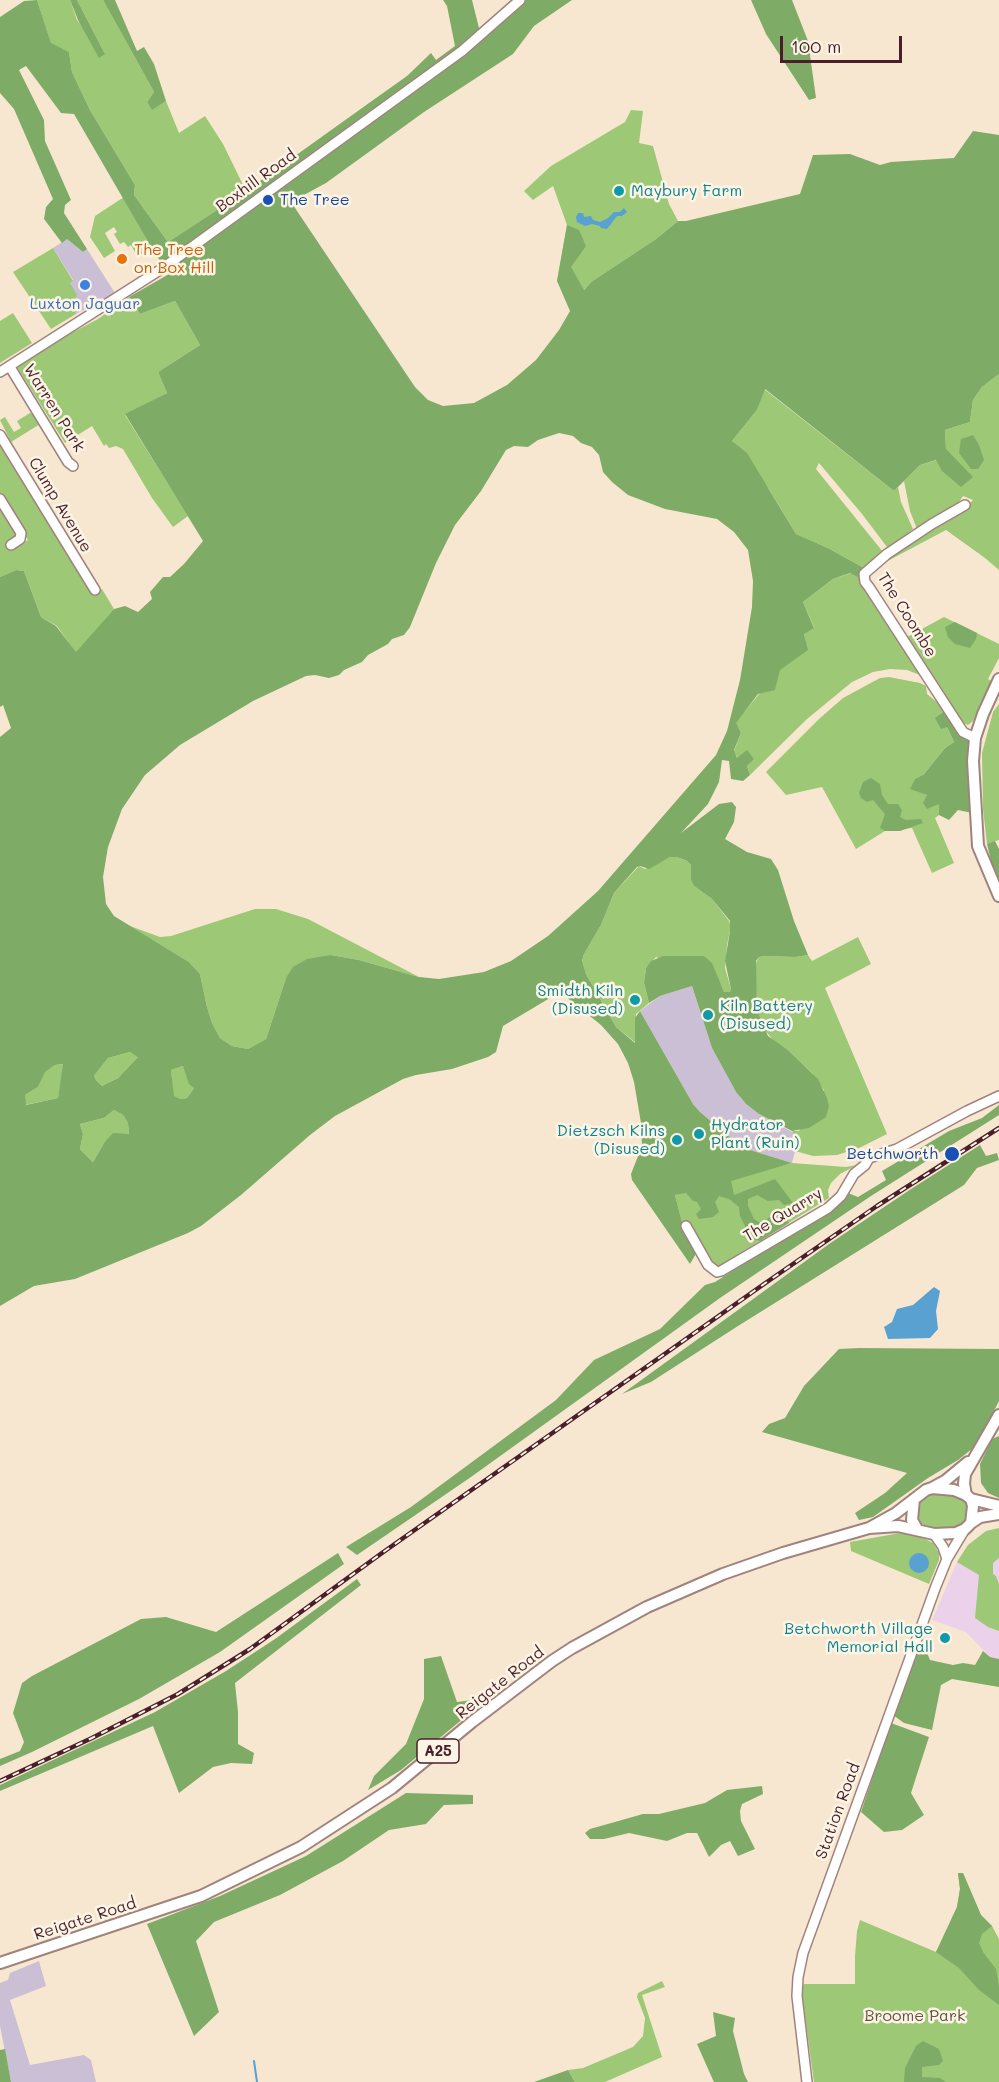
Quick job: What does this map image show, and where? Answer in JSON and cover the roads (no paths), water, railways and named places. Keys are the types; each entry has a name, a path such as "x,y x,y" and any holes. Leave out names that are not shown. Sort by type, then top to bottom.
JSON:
{"main road":[{"path":"999,679 975,738 973,761 978,846 999,896"},
{"path":"968,1526 973,1506 964,1484 965,1474 999,1415"},
{"path":"972,1459 945,1481 914,1499 912,1521 917,1529 934,1534 956,1533 980,1517 999,1514"},
{"path":"932,1488 954,1490 968,1497 999,1506"},
{"name":"Reigate Road","path":"0,1963 201,1896 301,1847 392,1788 472,1722 572,1648 646,1607 723,1574 783,1553 869,1528 896,1514 914,1499"},
{"name":"Reigate Road","path":"869,1528 898,1526 917,1529"}],"street":[{"name":"Boxhill Road","path":"0,372 163,268 462,51 520,0"},
{"name":"Warren Park","path":"10,367 68,462 73,466"},
{"name":"Clump Avenue","path":"0,435 94,591"},
{"path":"0,499 21,532 20,539 11,545"},
{"name":"The Coombe","path":"965,505 916,534 887,554 864,574 868,587 963,732 975,738"},
{"name":"The Quarry","path":"686,1226 708,1265 717,1272 721,1271 828,1208 841,1196 854,1174 865,1165 869,1158 897,1149 999,1096"},
{"name":"Station Road","path":"807,2082 797,1996 803,1953 916,1638 947,1559 968,1526"},
{"path":"934,1534 943,1547 947,1559"}],"water":[{"path":"624,208 627,212 622,216 617,216 607,229 592,224 585,226 577,222 578,213 583,213 584,217 591,216 593,220 600,222"},
{"path":"934,1287 940,1291 936,1311 938,1329 930,1338 888,1339 884,1327 892,1322 897,1309 913,1305"},
{"path":"919,1553 926,1556 929,1563 926,1570 919,1573 912,1570 909,1563 912,1556"}],"waterway":[{"path":"254,2061 257,2082"}],"railway":[{"path":"0,1781 178,1694 250,1649 382,1553 764,1284 877,1206 999,1128"}],"place":[{"name":"Maybury Farm","path":"619,191"},
{"name":"The Tree","path":"268,200"},
{"name":"The Tree on Box Hill","path":"122,259"},
{"name":"Luxton Jaguar","path":"85,285"},
{"name":"Smidth Kiln (Disused)","path":"635,1000"},
{"name":"Kiln Battery (Disused)","path":"708,1015"},
{"name":"Hydrator Plant (Ruin)","path":"699,1134"},
{"name":"Dietzsch Kilns (Disused)","path":"677,1140"},
{"name":"Betchworth","path":"952,1154"},
{"name":"Betchworth Village Memorial Hall","path":"945,1638"}],"park label":[{"name":"Broome Park","path":"915,2016"}]}
